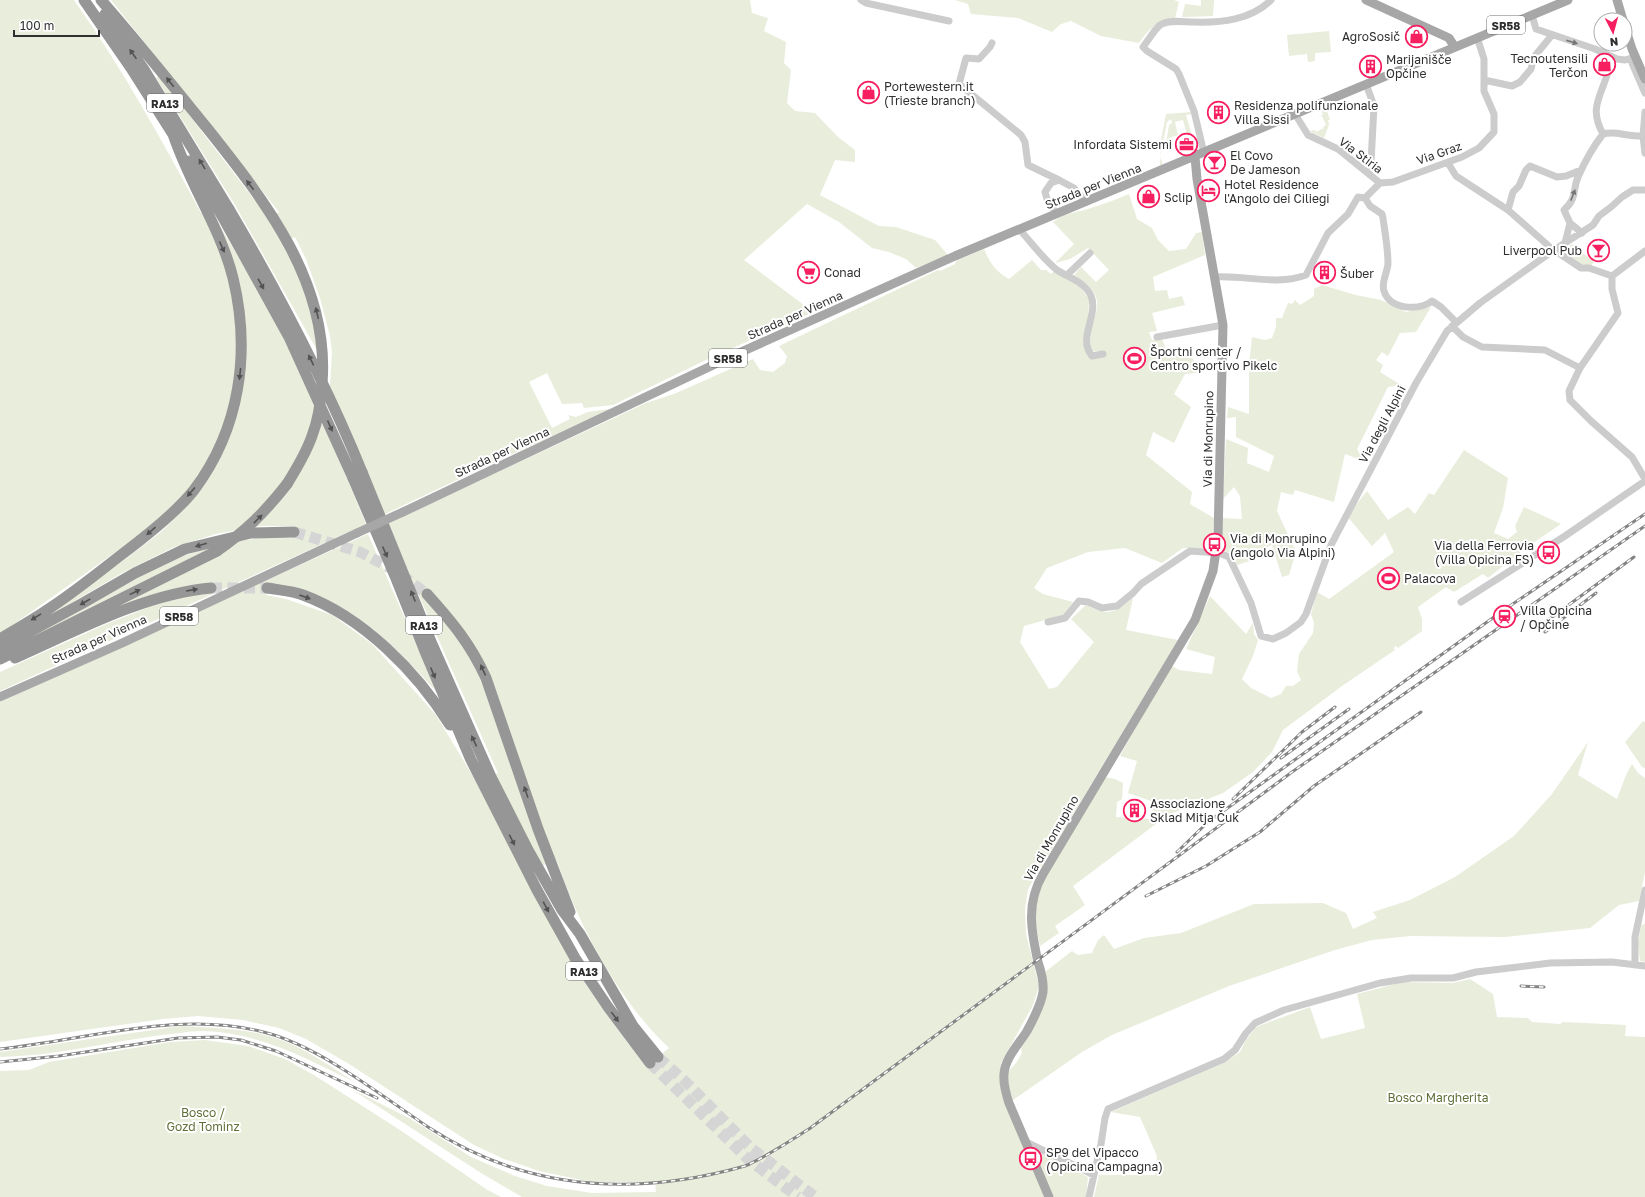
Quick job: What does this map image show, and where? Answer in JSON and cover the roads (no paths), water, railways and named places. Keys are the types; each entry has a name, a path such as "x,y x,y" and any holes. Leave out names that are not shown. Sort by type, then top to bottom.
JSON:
{"highway":[{"name":"RA13","path":"84,0 131,68 173,134 272,282 297,331 357,475 435,651 486,779 533,869 575,958 608,1007 654,1060 580,934 533,869"},
{"name":"RA13","path":"95,0 145,71 225,212"},
{"path":"0,659 217,551 252,525 268,510 287,484 302,459 312,436 321,402 324,369 322,341 315,306 304,274 273,216 231,158 147,54 101,0"},
{"path":"0,639 59,601 147,535 180,505 193,492 219,450 233,415 240,376 241,322 233,278 228,259 181,158 173,134"},
{"name":"RA13","path":"357,475 424,649 471,760 486,779"},
{"path":"0,648 83,603 134,573 185,549 252,533 294,532"},
{"path":"0,665 143,604 171,594 211,588"},
{"path":"267,588 302,595 351,620 369,634 399,662 429,694 471,760"},
{"path":"426,594 461,633 477,658 486,678 541,836 580,934"}],"main road":[{"path":"1366,0 1449,38 1454,46"},
{"name":"Strada per Vienna","path":"0,697 403,512 730,357 955,256 1195,157 1454,46 1568,0"},
{"path":"1617,0 1621,12"},
{"path":"1632,52 1645,79"},
{"name":"Via di Monrupino","path":"1049,1197 1009,1103 1005,1091 1004,1074 1015,1048 1027,1030 1036,1012 1043,990 1042,978 1030,924 1030,910 1033,894 1039,880 1195,620 1205,597 1216,553 1219,520 1223,325 1199,193 1195,157"}],"street":[{"path":"861,0 866,3 901,12 949,21"},
{"path":"1204,153 1194,111 1179,74 1176,69 1143,47 1157,28 1165,23 1204,23 1243,17 1260,9 1271,0"},
{"path":"1532,15 1536,29 1552,36 1625,60 1634,58"},
{"path":"1484,80 1512,86 1520,82 1531,69 1534,57 1552,36"},
{"name":"Via Graz","path":"1380,183 1393,182 1427,168 1448,163 1479,148 1494,132 1494,114 1484,91 1484,57 1477,37"},
{"path":"992,43 979,59 966,58 960,84 1021,135 1025,142 1028,165 1074,188 1086,202"},
{"path":"1603,134 1596,115 1596,103 1607,74 1611,56"},
{"path":"1634,58 1632,63 1645,93"},
{"path":"1366,84 1374,106 1369,173"},
{"path":"1645,112 1645,153"},
{"name":"Via Stiria","path":"1294,114 1308,135 1338,149 1380,183"},
{"path":"1582,233 1570,223 1564,210 1575,197 1577,179 1589,154 1603,134 1615,132 1637,137 1644,136"},
{"path":"1448,163 1456,176 1508,210 1554,250 1581,268 1589,268 1612,276"},
{"path":"1508,210 1513,192 1520,186 1526,170 1530,166 1556,177 1566,176 1581,170"},
{"path":"1057,214 1047,199 1045,192 1051,183 1059,180"},
{"path":"1215,277 1264,280 1290,279 1306,275 1328,233 1362,198 1380,183"},
{"name":"Via degli Alpini","path":"1216,553 1228,555 1235,567 1255,614 1261,636 1273,639 1286,633 1301,622 1306,614 1331,545 1416,383 1436,348 1454,324 1480,302 1554,250 1593,225 1599,216 1628,192 1645,190"},
{"path":"1362,198 1370,206 1382,214 1388,247 1387,271 1383,286 1385,294 1394,302 1410,308 1421,307 1432,301 1440,307 1463,337 1482,347 1545,350 1580,368"},
{"path":"1565,243 1570,223"},
{"path":"1019,229 1056,269 1080,284 1091,295 1094,309 1088,330 1088,347 1092,356 1103,354"},
{"path":"1612,276 1645,251"},
{"path":"1067,275 1090,253"},
{"path":"1461,602 1565,536 1645,480 1643,470 1632,457 1590,421 1570,400 1569,391 1580,368 1618,313 1612,289 1612,276"},
{"path":"1156,337 1223,325"},
{"path":"1048,622 1064,618 1079,601 1088,602 1102,608 1117,606 1133,593 1140,584 1187,552 1216,553"},
{"path":"1635,964 1635,937 1645,890"},
{"path":"1089,1197 1104,1118 1108,1109 1224,1059 1235,1050 1250,1028 1284,1010 1380,983 1411,978 1453,978 1476,972 1550,963 1612,962 1645,966"},
{"path":"1026,1142 1094,1175"}],"tunnel":[{"path":"294,532 360,552 396,571 427,594"},
{"path":"211,588 267,588"},
{"path":"658,1057 689,1085 751,1148 815,1197"},
{"path":"650,1063 749,1160 798,1197"}],"railway":[{"path":"1177,852 1208,822 1501,612 1645,514"},
{"path":"0,1049 167,1025 201,1024 234,1026 267,1033 308,1049 371,1087 428,1127 465,1148 503,1164 542,1176 582,1182 622,1184 663,1182 704,1176 745,1166 770,1153 809,1129 1292,772 1645,526"},
{"path":"1540,626 1634,557"},
{"path":"1545,632 1596,593"},
{"path":"1233,799 1302,732 1335,707"},
{"path":"1281,758 1349,709"},
{"path":"1146,896 1206,866 1260,832 1314,786 1421,712"},
{"path":"1521,986 1544,987"},
{"path":"0,1062 59,1056 178,1038 217,1037 241,1040 276,1051 377,1098"}],"place":[{"name":"AgroSosič","path":"1416,36"},
{"name":"Tecnoutensili Terčon","path":"1604,65"},
{"name":"Marijanišče Opčine","path":"1371,66"},
{"name":"Portewestern.it (Trieste branch)","path":"868,93"},
{"name":"Residenza polifunzionale Villa Sissi","path":"1219,112"},
{"name":"Infordata Sistemi","path":"1187,144"},
{"name":"El Covo De Jameson","path":"1214,162"},
{"name":"Hotel Residence l'Angolo dei Ciliegi","path":"1208,191"},
{"name":"Sclip","path":"1149,197"},
{"name":"Liverpool Pub","path":"1598,250"},
{"name":"Conad","path":"808,272"},
{"name":"Šuber","path":"1325,273"},
{"name":"Športni center / Centro sportivo Pikelc","path":"1135,358"},
{"name":"Via di Monrupino (angolo Via Alpini)","path":"1214,545"},
{"name":"Via della Ferrovia (Villa Opicina FS)","path":"1549,552"},
{"name":"Palacova","path":"1388,578"},
{"name":"Villa Opicina / Opčine","path":"1504,617"},
{"name":"Associazione Sklad Mitja Čuk","path":"1135,810"},
{"name":"SP9 del Vipacco (Opicina Campagna)","path":"1031,1159"}],"park label":[{"name":"Bosco Margherita","path":"1438,1097"},
{"name":"Bosco / Gozd Tominz","path":"203,1119"}]}
